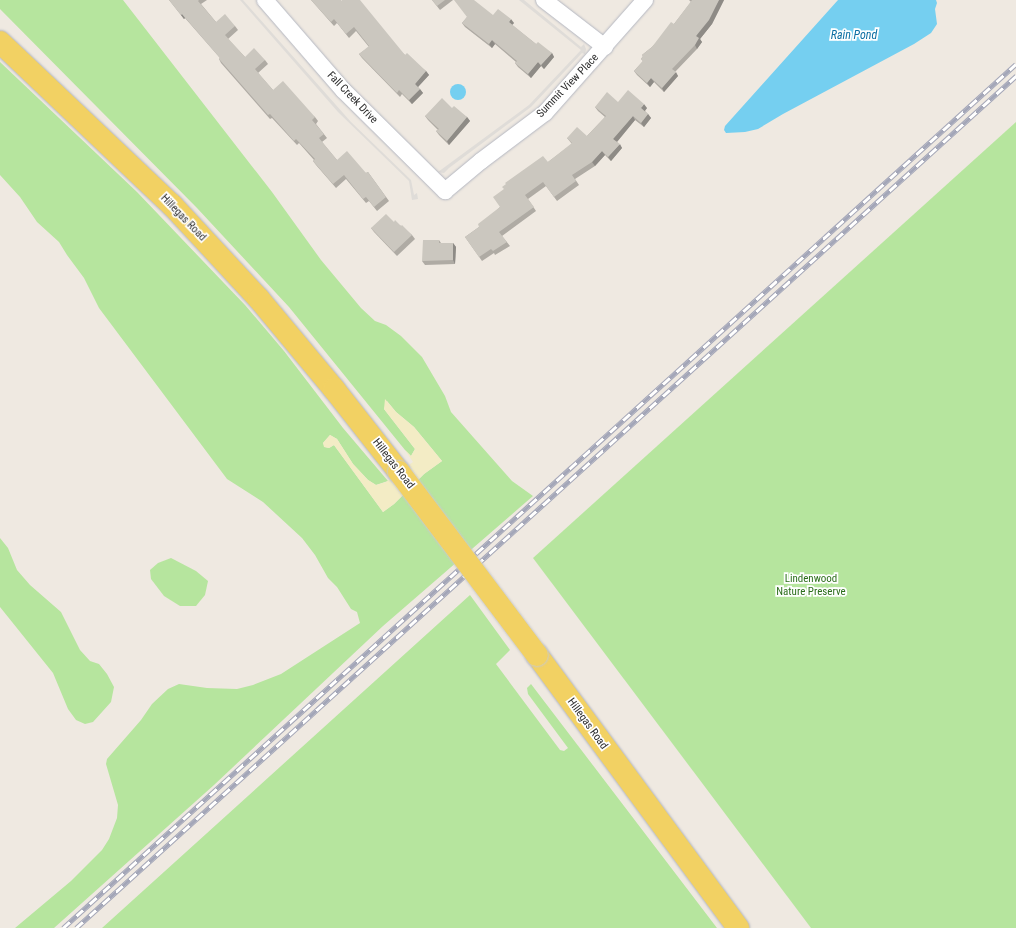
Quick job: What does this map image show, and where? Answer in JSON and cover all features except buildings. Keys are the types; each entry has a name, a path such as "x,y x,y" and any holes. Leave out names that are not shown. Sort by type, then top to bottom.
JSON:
{"main road":[{"name":"Hillegas Road","path":"0,42 172,204 259,299 334,389 399,472 537,655 738,928"}],"street":[{"name":"Fall Creek Drive","path":"265,0 343,90 444,191"},
{"path":"544,0 605,47"},
{"name":"Summit View Place","path":"444,191 481,161 546,113 645,0"}],"green space":[{"path":"0,0 123,0 272,192 321,260 361,308 375,321 386,325 401,336 422,357 445,396 451,412 512,481 533,496 383,626 214,785 54,928 15,928 71,881 102,850 109,839 117,818 118,805 106,764 107,759 141,720 152,704 168,689 179,684 207,688 237,689 253,685 281,674 360,623 357,612 351,609 337,587 328,578 315,555 302,538 263,502 227,479 99,308 84,278 59,242 37,222 20,197 0,175 0,62 137,192 245,305 284,351 343,428 388,481 376,485 368,480 353,464 337,439 330,435 323,443 325,447 329,448 334,445 383,512 394,504 424,474 442,461 414,427 396,412 387,401 384,409 415,449 411,456 405,450 289,307 197,208 0,9"},
{"name":"Lindenwood Nature Preserve","path":"1016,122 1016,928 811,928 533,558"},
{"path":"0,538 8,548 17,570 30,585 61,612 80,650 90,661 99,664 107,674 114,687 111,702 93,722 85,724 76,720 68,709 53,673 0,607"},
{"path":"171,558 196,571 208,581 205,595 196,606 180,606 164,596 151,579 150,570 158,563"},
{"path":"470,595 510,650 496,664 560,750 564,751 568,748 528,694 527,688 531,684 717,928 102,928"}],"sand":[{"path":"385,399 396,412 414,427 442,461 424,474 394,504 383,512 334,445 329,448 324,447 323,443 330,435 337,439 353,464 368,480 376,485 386,482 413,462 405,450 411,456 415,449 384,409"}],"shaded area":[{"path":"240,0 243,0 351,122 411,180 414,195 417,193 418,199 412,200 409,181 338,112"},
{"path":"519,0 524,0 581,47 584,44 586,49 585,54 582,53 531,107 444,173 438,172 529,105 581,50"}],"water":[{"name":"Rain Pond","path":"838,0 936,0 937,3 935,9 937,24 931,33 914,44 783,114 758,129 745,132 726,133 724,130 725,126"},
{"path":"458,84 464,86 466,92 464,98 458,100 452,98 450,92 452,86"}],"railway":[{"path":"63,928 1016,64"},
{"path":"76,928 1016,76"}]}
